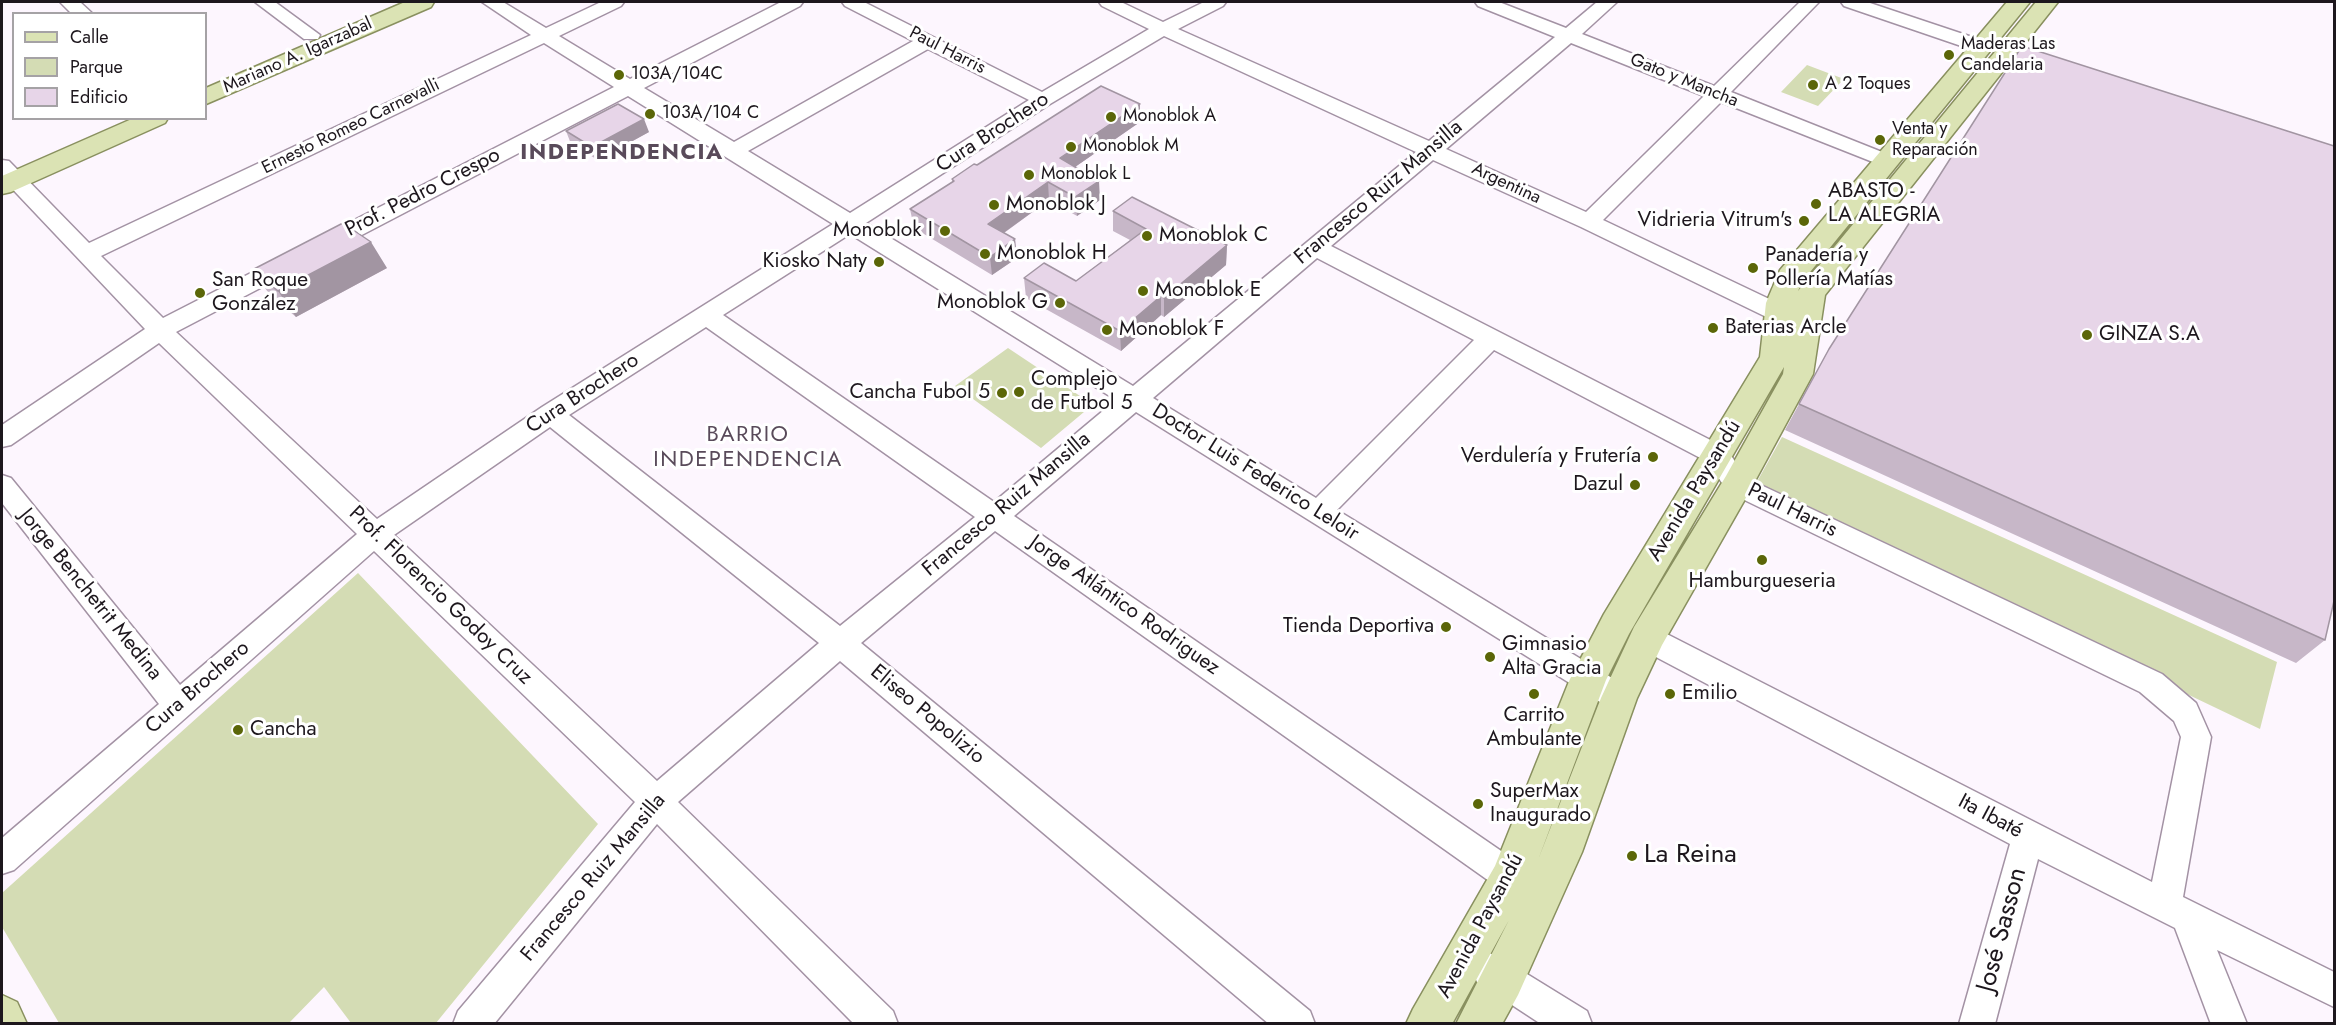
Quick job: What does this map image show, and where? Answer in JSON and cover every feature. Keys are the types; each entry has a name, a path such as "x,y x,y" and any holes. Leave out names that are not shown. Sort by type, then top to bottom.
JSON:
{"main road":[{"name":"Mariano A. Igarzabal","path":"207,82 387,2"},
{"name":"Mariano A. Igarzabal","path":"207,97 423,2"},
{"name":"Avenida Paysandú","path":"1478,1023 1503,980 1562,852 1620,698 1647,638 1737,485 1798,374 1785,286 1794,270 2019,2"},
{"name":"Avenida Paysandú","path":"1428,1023 1511,877 1588,680 1616,624 1775,357 1791,319 2048,2"},
{"path":"5,174 116,120"},
{"path":"5,174 151,120"},
{"path":"2,1017 5,1023"}],"street":[{"path":"69,2 82,12"},
{"path":"264,2 311,35"},
{"name":"Doctor Luis Federico Leloir","path":"491,2 1620,698"},
{"name":"Ernesto Romeo Carnevalli","path":"86,254 615,2"},
{"name":"Prof. Pedro Crespo","path":"2,438 160,330 794,2"},
{"name":"Paul Harris","path":"851,2 1043,100"},
{"name":"Argentina","path":"1108,2 1589,222 1791,319"},
{"name":"Cura Brochero","path":"2,859 375,534 551,414 1043,100 1163,29 1217,2"},
{"name":"Gato y Mancha","path":"1484,2 1885,160"},
{"name":"Francesco Ruiz Mansilla","path":"471,1023 656,801 840,643 995,516 1608,2"},
{"path":"1589,222 1810,2"},
{"path":"1851,2 1980,46"},
{"path":"733,151 927,41"},
{"name":"Prof. Florencio Godoy Cruz","path":"5,174 160,330 656,801 880,1023"},
{"name":"Paul Harris","path":"1314,248 1717,455 1737,485 2151,683 2185,712 2196,737 2176,910"},
{"name":"Jorge Atlántico Rodriguez","path":"707,316 1511,877"},
{"path":"1318,513 1490,339"},
{"name":"Eliseo Popolizio","path":"551,414 840,643 1297,1023"},
{"name":"Jorge Benchetrit Medina","path":"2,485 178,705"},
{"name":"Ita Ibaté","path":"1647,638 2028,837 2334,990"},
{"name":"José Sasson","path":"1977,1023 2028,837"},
{"path":"2176,910 2229,1023"},
{"path":"1468,956 1574,1023"}],"green space":[{"name":"A 2 Toques","path":"1807,65 1844,79 1818,106 1781,92"},
{"name":"Complejo de Futbol 5","path":"1008,348 1083,398 1084,412 1041,448 955,386"},
{"path":"1782,437 2277,662 2260,729 1754,487"},
{"path":"358,573 598,824 436,1023 351,1023 324,987 289,1023 59,1023 2,927 2,893"}],"building":[{"name":"GINZA S.A","path":"2022,46 2334,146 2334,601 2325,640 1799,404 1829,349"},
{"path":"1101,86 1140,104 1060,158 1099,181 1075,197 1048,182 988,224 1015,239 990,257 910,209 954,181 952,179 974,164 977,165"},
{"path":"618,104 644,119 592,147 566,131"},
{"path":"1132,197 1227,245 1164,298 1161,296 1120,331 1024,278 1044,263 1076,281 1146,229 1113,211"},
{"path":"343,223 371,242 278,291 252,270"}],"place":[{"name":"Maderas Las Candelaria","path":"1949,55"},
{"name":"103A/104C","path":"619,75"},
{"name":"A 2 Toques","path":"1813,85"},
{"name":"103A/104 C","path":"650,114"},
{"name":"Monoblok A","path":"1111,117"},
{"name":"Venta y Reparación","path":"1880,140"},
{"name":"Monoblok M","path":"1071,147"},
{"name":"Monoblok L","path":"1029,175"},
{"name":"ABASTO - LA ALEGRIA","path":"1816,204"},
{"name":"Monoblok J","path":"994,205"},
{"name":"Vidrieria Vitrum's","path":"1804,221"},
{"name":"Monoblok I","path":"945,231"},
{"name":"Monoblok C","path":"1147,236"},
{"name":"Monoblok H","path":"985,254"},
{"name":"Kiosko Naty","path":"879,262"},
{"name":"Panadería y Pollería Matías","path":"1753,268"},
{"name":"Monoblok E","path":"1143,291"},
{"name":"San Roque González","path":"200,293"},
{"name":"Monoblok G","path":"1060,303"},
{"name":"Baterias Arcle","path":"1713,328"},
{"name":"Monoblok F","path":"1107,330"},
{"name":"GINZA S.A","path":"2087,335"},
{"name":"Complejo de Futbol 5","path":"1019,392"},
{"name":"Cancha Fubol 5","path":"1002,393"},
{"name":"Verdulería y Frutería","path":"1653,457"},
{"name":"Dazul","path":"1635,485"},
{"name":"Hamburgueseria","path":"1762,560"},
{"name":"Tienda Deportiva","path":"1446,627"},
{"name":"Gimnasio Alta Gracia","path":"1490,657"},
{"name":"Carrito Ambulante","path":"1534,694"},
{"name":"Emilio","path":"1670,694"},
{"name":"Cancha","path":"238,730"},
{"name":"SuperMax Inaugurado","path":"1478,804"},
{"name":"La Reina","path":"1632,856"}],"district":[{"name":"INDEPENDENCIA","path":"622,154"},
{"name":"BARRIO INDEPENDENCIA","path":"748,449"}]}
